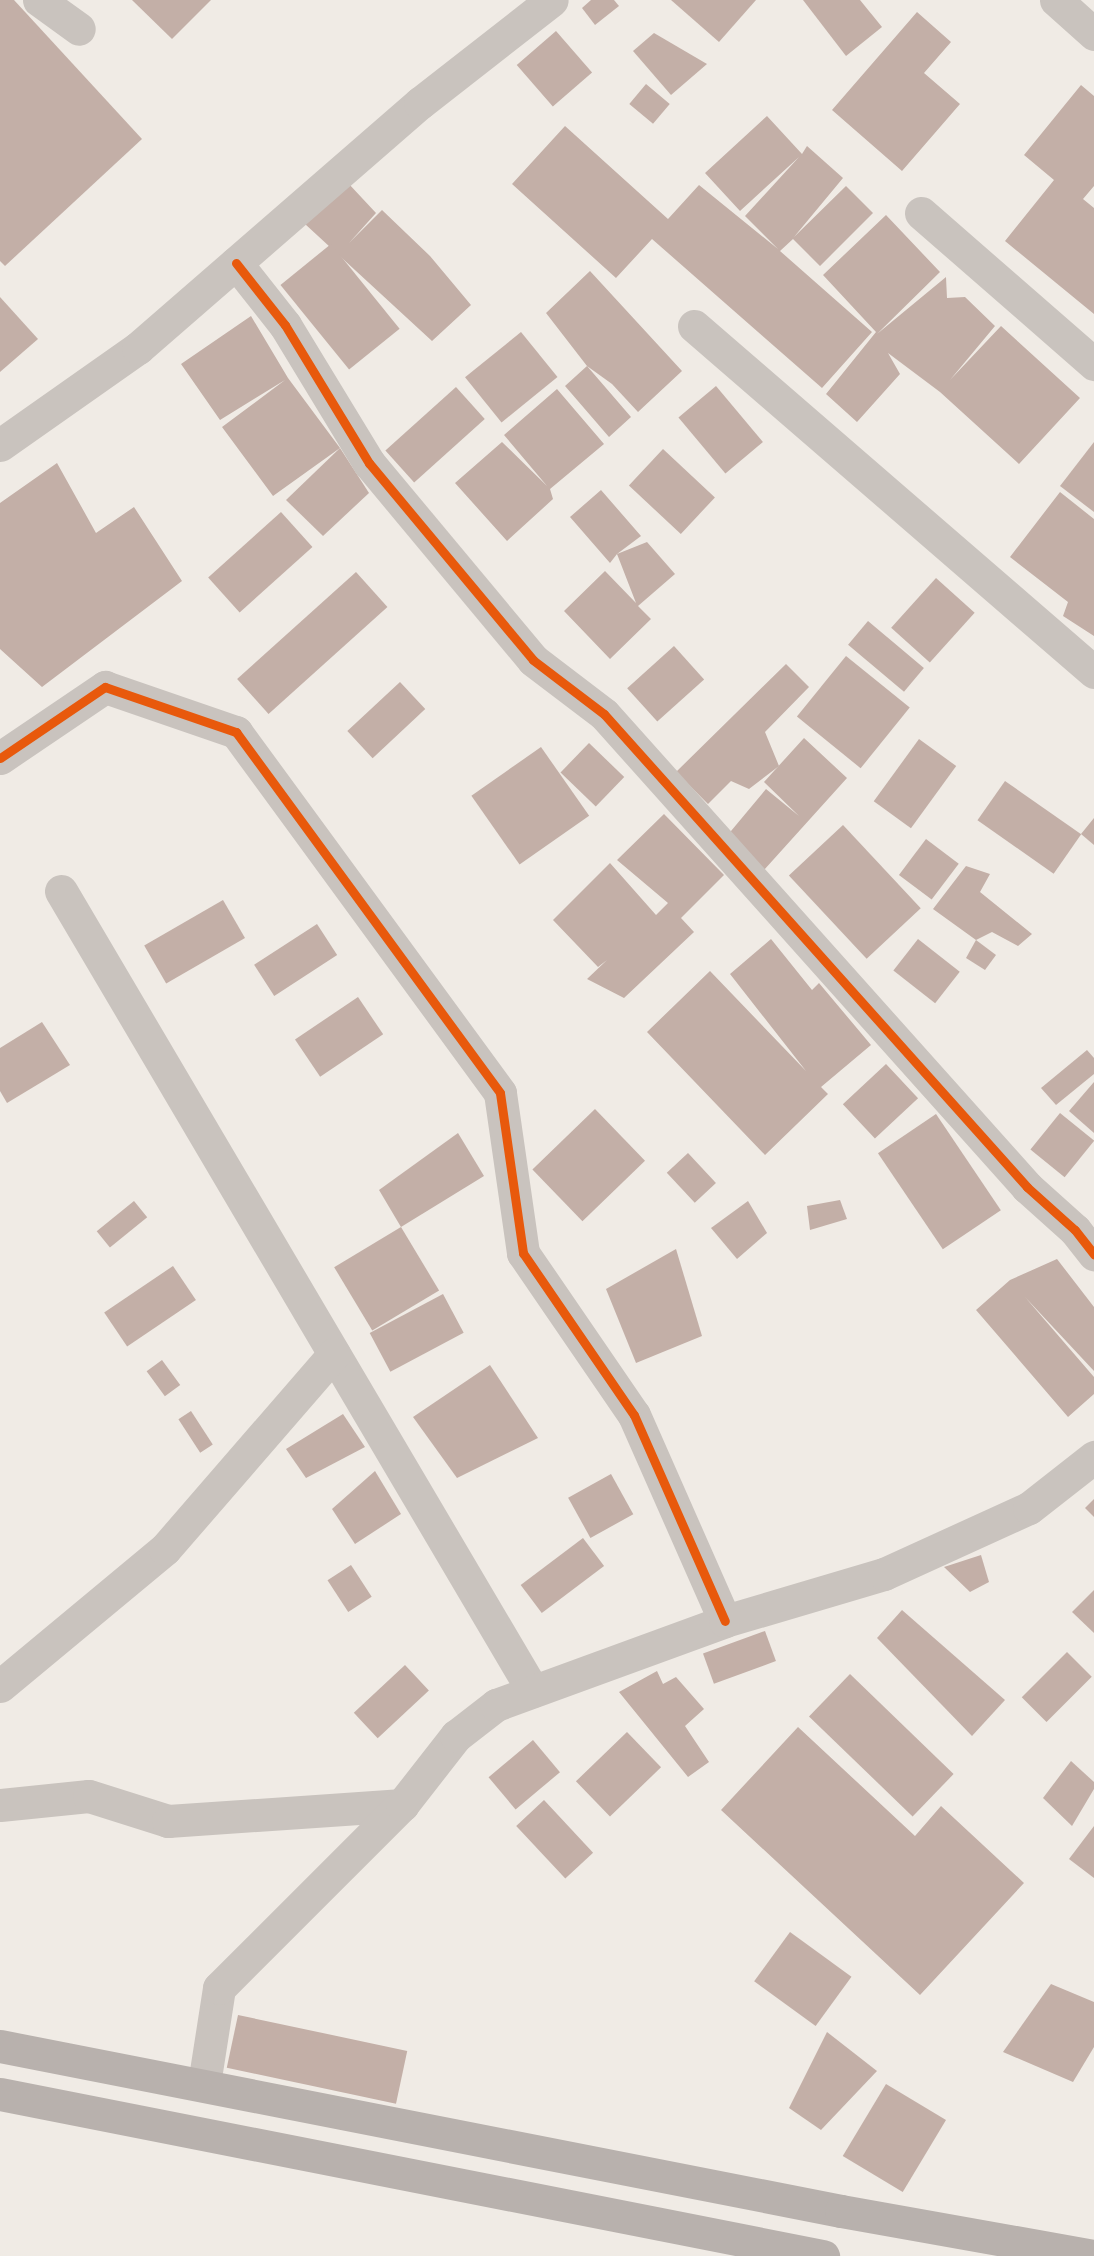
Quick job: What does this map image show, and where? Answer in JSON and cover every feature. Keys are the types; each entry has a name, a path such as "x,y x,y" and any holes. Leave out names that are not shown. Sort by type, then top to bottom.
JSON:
{"main road":[{"path":"0,2046 204,2084 829,2208 1094,2256"},
{"path":"0,2094 823,2256"}],"street":[{"path":"39,0 79,29"},
{"path":"0,445 138,348 420,103 552,0"},
{"path":"1056,0 1094,34"},
{"path":"921,213 1094,364"},
{"path":"236,263 285,325 369,463 533,660 604,714 1027,1187 1075,1230 1094,1254"},
{"path":"694,326 1094,672"},
{"path":"0,758 105,687 236,732 500,1092 523,1253 634,1414 724,1621"},
{"path":"61,891 533,1691"},
{"path":"0,1686 165,1549 334,1354"},
{"path":"204,2084 219,1988 402,1805 456,1736 496,1705 724,1621 884,1575 1029,1508 1094,1457"},
{"path":"0,1805 89,1796 168,1821 402,1805"}],"building":[{"path":"0,0 14,0 142,139 5,266 0,261"},
{"path":"132,0 211,0 172,39"},
{"path":"591,0 614,0 619,6 595,25 582,8"},
{"path":"671,0 756,0 719,42"},
{"path":"803,0 860,0 882,27 846,56"},
{"path":"917,12 951,42 924,73 960,104 902,171 832,110"},
{"path":"556,31 592,73 553,107 517,65"},
{"path":"654,33 707,64 671,95 633,51"},
{"path":"646,84 670,104 653,124 629,104"},
{"path":"1081,85 1094,96 1094,186 1083,199 1094,208 1094,314 1005,241 1054,180 1024,155"},
{"path":"767,116 802,154 807,146 843,178 794,237 846,186 873,213 820,266 793,239 780,251 872,332 822,388 652,239 616,278 512,184 565,126 668,219 699,185 778,249 745,216 799,157 740,211 705,173"},
{"path":"348,183 376,213 349,243 382,210 430,256 471,305 432,341 305,224"},
{"path":"886,215 940,272 877,334 946,277 947,298 965,297 995,326 950,380 1001,326 1080,398 1019,464 940,392 888,353 900,374 857,422 826,394 876,332 823,275"},
{"path":"331,244 400,329 349,370 280,285"},
{"path":"590,271 682,371 638,412 612,384 587,366 546,313"},
{"path":"0,297 38,339 0,372"},
{"path":"251,316 288,378 340,448 273,496 222,427 285,380 220,420 181,364"},
{"path":"521,332 558,377 502,422 465,377"},
{"path":"587,366 631,417 609,437 565,386"},
{"path":"716,386 763,442 725,473 678,417"},
{"path":"456,387 485,419 414,483 385,451"},
{"path":"557,389 604,444 550,489 553,499 507,541 455,483 502,442 547,486 504,435"},
{"path":"1094,442 1094,512 1060,486"},
{"path":"340,448 369,493 323,536 286,500"},
{"path":"663,449 715,497 681,534 629,486"},
{"path":"57,463 96,533 134,507 182,581 42,687 0,649 0,503"},
{"path":"601,490 641,536 617,554 610,563 570,517"},
{"path":"1060,492 1094,519 1094,636 1063,616 1068,602 1010,557"},
{"path":"281,512 312,547 240,613 208,578"},
{"path":"647,542 675,574 638,606 651,619 610,659 564,611 605,571 636,603 617,554"},
{"path":"356,572 387,607 269,714 237,679"},
{"path":"936,578 975,613 930,663 891,628"},
{"path":"868,621 924,668 904,692 848,645"},
{"path":"674,646 704,679 657,722 627,688"},
{"path":"846,656 910,708 861,768 797,717"},
{"path":"786,664 809,687 765,732 779,766 749,789 731,781 708,804 676,772"},
{"path":"400,682 425,709 373,758 347,731"},
{"path":"804,738 847,778 764,870 726,837 766,789 799,816 764,782"},
{"path":"919,739 956,766 911,828 874,801"},
{"path":"589,743 624,777 596,807 561,772"},
{"path":"541,747 589,816 520,865 471,796"},
{"path":"1005,781 1081,834 1054,874 977,820"},
{"path":"664,814 724,875 681,918 694,932 624,998 587,979 607,960 598,967 553,920 610,863 656,915 668,903 617,860"},
{"path":"1094,818 1094,845 1081,834"},
{"path":"843,825 921,908 867,959 789,875"},
{"path":"926,839 959,864 932,900 899,875"},
{"path":"966,866 990,874 980,892 1032,934 1018,946 992,932 976,940 933,909"},
{"path":"223,900 245,938 166,984 144,946"},
{"path":"317,924 337,955 274,996 254,965"},
{"path":"771,939 812,990 819,983 871,1045 821,1087 828,1094 765,1155 647,1032 710,971 806,1071 730,974"},
{"path":"918,939 960,972 935,1003 893,971"},
{"path":"976,940 996,955 985,970 966,958"},
{"path":"358,997 383,1034 320,1077 295,1039"},
{"path":"42,1022 70,1065 7,1103 0,1091 0,1048"},
{"path":"1087,1050 1094,1058 1094,1074 1056,1105 1041,1088"},
{"path":"886,1064 918,1098 875,1139 843,1104"},
{"path":"1094,1082 1094,1133 1069,1111"},
{"path":"595,1109 645,1161 582,1221 532,1169"},
{"path":"1060,1113 1094,1141 1065,1177 1030,1150"},
{"path":"936,1114 1001,1210 943,1249 878,1153"},
{"path":"458,1133 484,1176 401,1227 379,1190"},
{"path":"688,1153 716,1183 695,1203 667,1173"},
{"path":"840,1200 847,1219 810,1230 807,1206"},
{"path":"134,1201 147,1217 110,1248 97,1231"},
{"path":"748,1201 767,1233 737,1259 711,1228"},
{"path":"401,1227 439,1290 372,1331 334,1267"},
{"path":"676,1249 702,1336 636,1363 606,1289"},
{"path":"1057,1259 1094,1307 1094,1371 1025,1297 1094,1377 1094,1394 1068,1417 976,1310 1010,1280"},
{"path":"173,1266 196,1300 127,1346 104,1312"},
{"path":"443,1294 464,1333 390,1372 370,1333"},
{"path":"162,1360 180,1385 165,1396 147,1371"},
{"path":"490,1365 538,1438 457,1478 413,1417"},
{"path":"191,1411 213,1445 200,1453 178,1419"},
{"path":"343,1414 365,1447 306,1478 286,1449"},
{"path":"375,1471 401,1514 355,1544 332,1509"},
{"path":"611,1474 633,1514 590,1538 568,1498"},
{"path":"1094,1499 1094,1517 1085,1508"},
{"path":"583,1538 604,1566 542,1613 521,1585"},
{"path":"981,1555 989,1582 970,1592 944,1567"},
{"path":"351,1565 372,1597 348,1612 328,1580"},
{"path":"1094,1590 1094,1633 1072,1612"},
{"path":"902,1610 1005,1700 972,1736 877,1638"},
{"path":"765,1631 776,1661 714,1684 703,1654"},
{"path":"1067,1652 1092,1677 1046,1722 1022,1697"},
{"path":"405,1665 429,1691 378,1738 354,1713"},
{"path":"657,1671 663,1684 676,1677 704,1709 685,1726 709,1762 688,1777 619,1692"},
{"path":"850,1674 954,1774 913,1816 809,1716"},
{"path":"798,1727 915,1836 941,1806 1024,1883 920,1995 721,1810"},
{"path":"627,1732 661,1767 610,1817 576,1781"},
{"path":"533,1740 560,1772 516,1809 489,1777"},
{"path":"1071,1761 1094,1782 1094,1789 1072,1826 1043,1798"},
{"path":"544,1800 593,1853 565,1879 516,1826"},
{"path":"1094,1826 1094,1878 1069,1859"},
{"path":"790,1932 851,1977 816,2026 754,1981"},
{"path":"1051,1984 1094,2002 1094,2047 1073,2082 1003,2052"},
{"path":"238,2015 407,2051 396,2104 227,2068"},
{"path":"827,2032 877,2071 821,2130 789,2108"},
{"path":"886,2084 946,2120 903,2192 843,2156"}],"cycle path":[{"path":"236,263 285,325 369,463 533,660 604,714 1027,1187 1075,1230 1094,1254"},
{"path":"0,758 105,687 236,732 500,1093 523,1253 634,1415 725,1621"}]}
